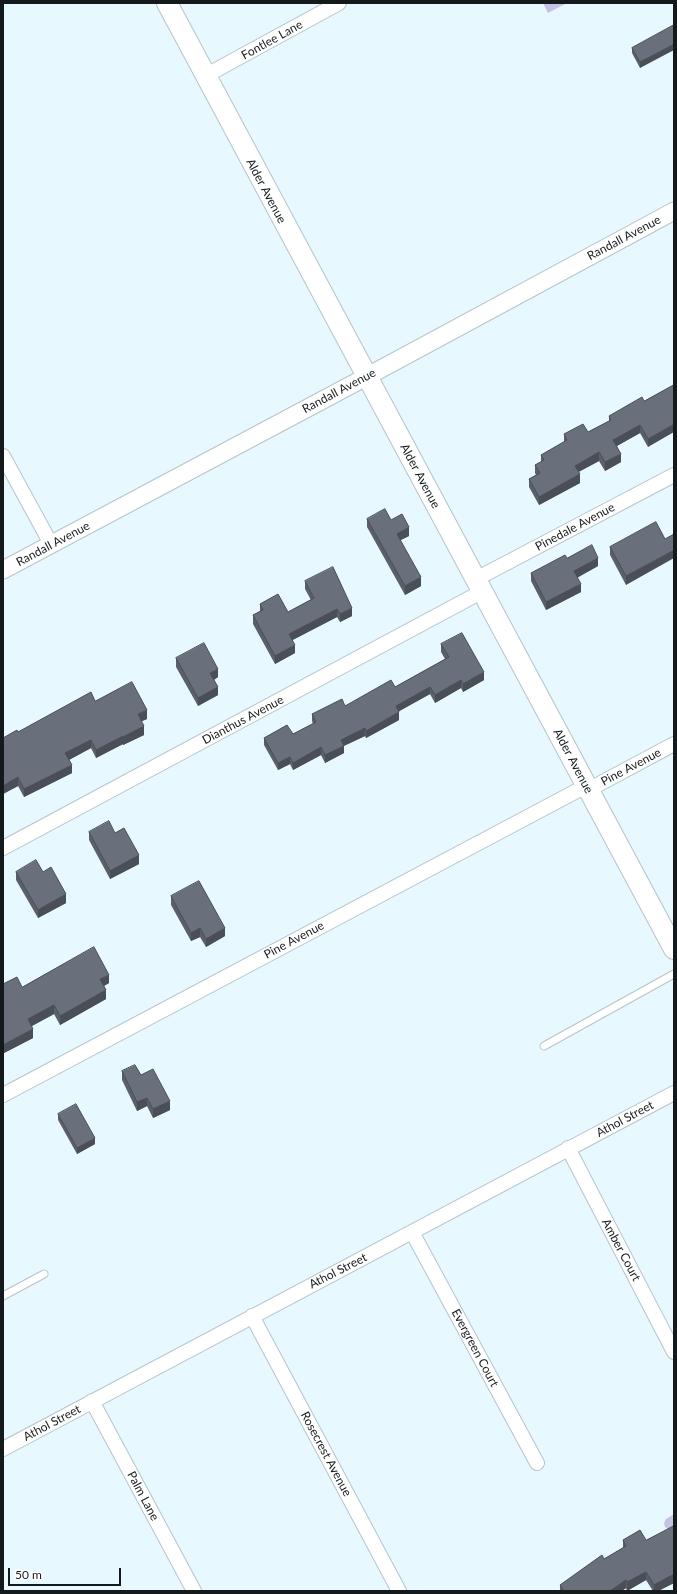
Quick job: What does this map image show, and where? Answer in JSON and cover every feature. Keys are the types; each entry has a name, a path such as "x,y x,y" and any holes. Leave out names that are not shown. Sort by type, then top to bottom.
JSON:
{"main road":[{"name":"Alder Avenue","path":"167,3 366,377 674,948"}],"street":[{"name":"Fontlee Lane","path":"205,76 339,3"},
{"name":"Randall Avenue","path":"3,570 674,211"},
{"path":"3,456 51,544"},
{"name":"Pinedale Avenue","path":"479,585 674,475"},
{"name":"Dianthus Avenue","path":"3,848 479,585"},
{"name":"Pine Avenue","path":"3,1095 587,788 674,744"},
{"name":"Athol Street","path":"3,1449 674,1093"},
{"name":"Amber Court","path":"568,1148 674,1352"},
{"name":"Evergreen Court","path":"412,1232 537,1463"},
{"name":"Rosecrest Avenue","path":"252,1316 399,1591"},
{"name":"Palm Lane","path":"92,1401 194,1591"}],"lane":[{"path":"544,1046 674,974"},
{"path":"3,1296 44,1274"}],"shaded area":[{"path":"543,3 567,3 548,13"},
{"path":"674,1514 674,1530 670,1530 665,1527 664,1523 666,1519"}],"building":[{"path":"674,25 674,44 640,62 632,48"},
{"path":"674,385 674,424 648,439 640,425 613,440 621,454 605,462 599,452 575,466 580,474 539,497 529,479 540,473 535,465 544,460 541,455 567,440 564,434 583,424 588,432 611,420 609,416 642,397 644,401"},
{"path":"385,509 391,520 402,514 409,527 397,534 421,577 405,586 367,519"},
{"path":"656,522 665,539 674,534 674,550 626,576 610,547"},
{"path":"592,545 598,558 574,571 581,584 546,602 531,573 565,555 567,558"},
{"path":"333,567 352,608 340,614 337,609 289,634 295,645 275,656 253,615 263,610 260,604 278,594 288,612 314,598 305,581"},
{"path":"462,633 484,672 463,684 461,680 435,695 430,687 396,706 399,712 366,731 365,728 341,740 344,746 325,755 321,747 293,763 290,757 278,763 264,738 287,725 293,734 316,722 312,714 342,699 345,706 391,680 395,687 449,657 441,644"},
{"path":"204,643 218,669 210,673 218,687 198,698 176,658"},
{"path":"132,682 147,710 138,714 144,726 96,750 91,740 65,753 72,765 24,789 18,777 3,786 3,738 17,730 18,732 91,692 95,701"},
{"path":"109,821 115,833 124,828 139,855 110,871 89,832"},
{"path":"36,860 43,872 51,867 66,894 38,910 16,872"},
{"path":"199,881 225,928 206,939 200,928 191,933 171,896"},
{"path":"94,947 109,975 100,979 106,990 60,1016 54,1005 28,1019 33,1029 3,1045 3,984 17,977 22,987"},
{"path":"135,1065 141,1075 153,1069 170,1101 153,1109 147,1098 137,1102 122,1071"},
{"path":"76,1104 95,1138 77,1148 58,1114"},
{"path":"674,1526 674,1574 654,1585 646,1572 627,1582 626,1580 610,1591 564,1591 560,1585 602,1555 604,1559 626,1546 623,1540 640,1530 646,1540"}]}
